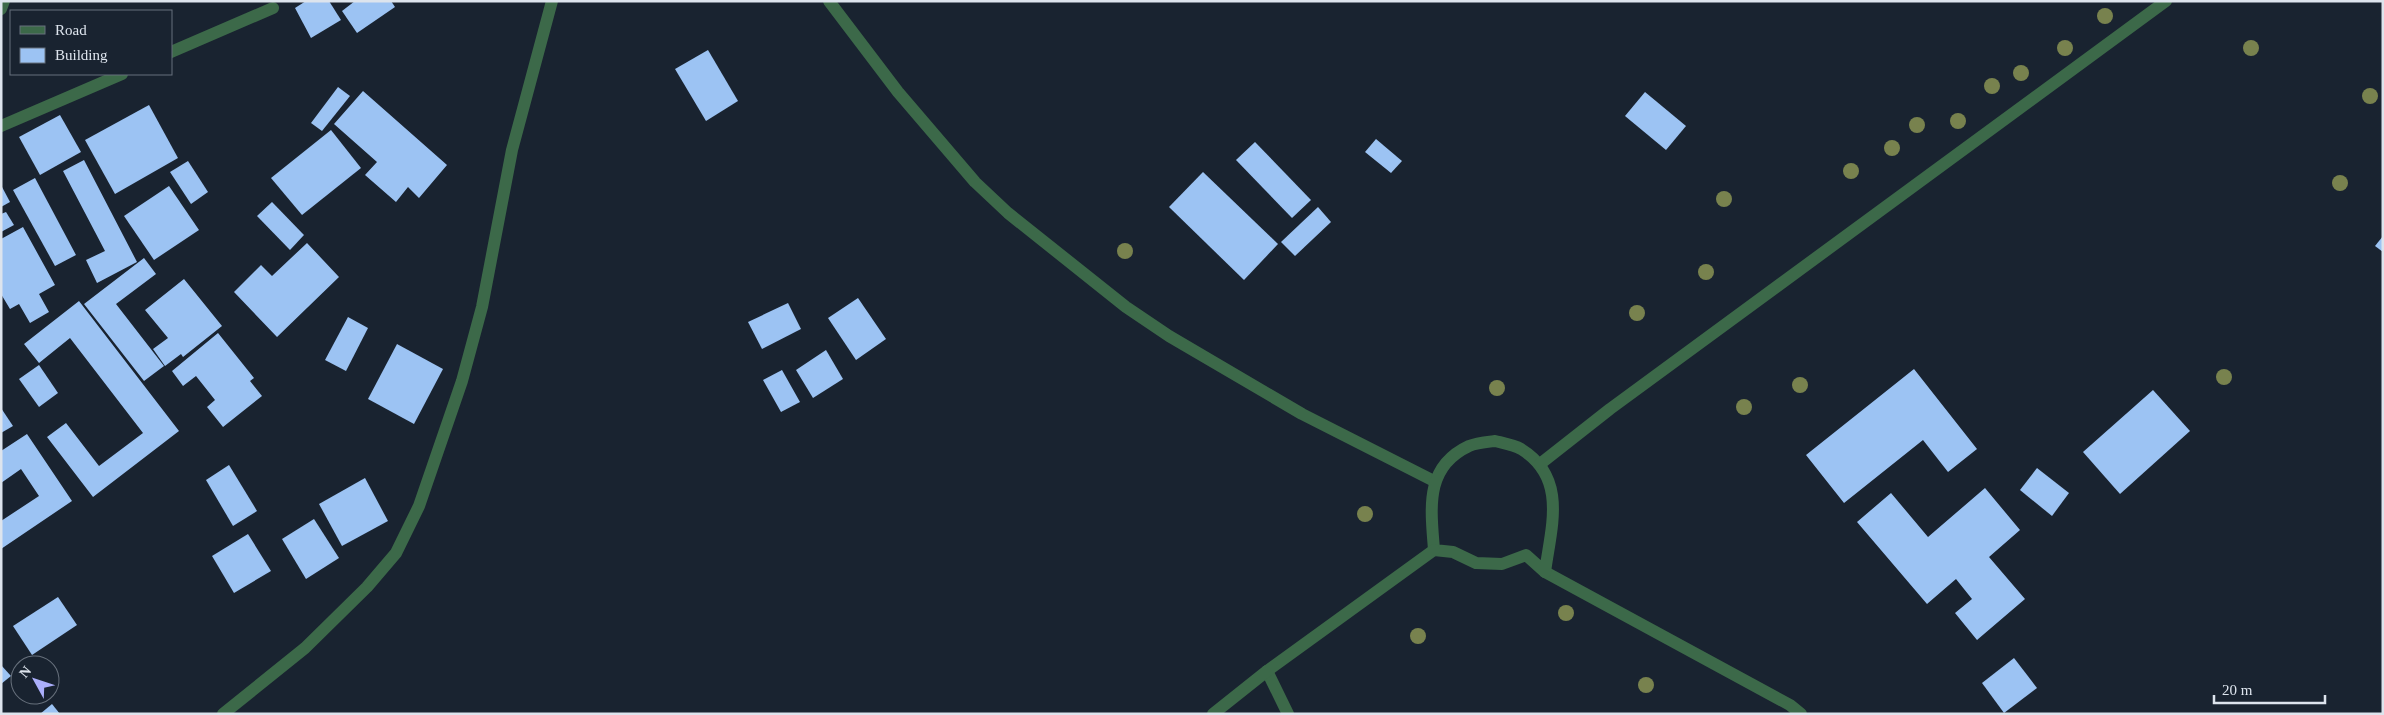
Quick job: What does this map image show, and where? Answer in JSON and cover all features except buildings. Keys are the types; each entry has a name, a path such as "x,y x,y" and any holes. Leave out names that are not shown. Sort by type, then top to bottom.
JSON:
{"street":[{"path":"1,9 4,1"},
{"path":"223,714 305,648 367,587 396,553 419,506 462,381 482,307 512,150 552,1"},
{"path":"828,1 898,92 975,182 1008,213 1111,295 1169,336 1302,414 1434,481"},
{"path":"1540,464 1610,409 2166,1"},
{"path":"172,52 273,8"},
{"path":"1,126 120,75"},
{"path":"1434,550 1430,507 1434,481 1448,460 1463,450 1470,446 1495,441 1520,448 1540,464 1552,487 1554,512 1545,572"},
{"path":"1213,714 1267,670 1434,550 1453,552 1476,563 1502,564 1526,555 1545,572 1790,705 1801,714"},
{"path":"1267,670 1288,714"}]}
